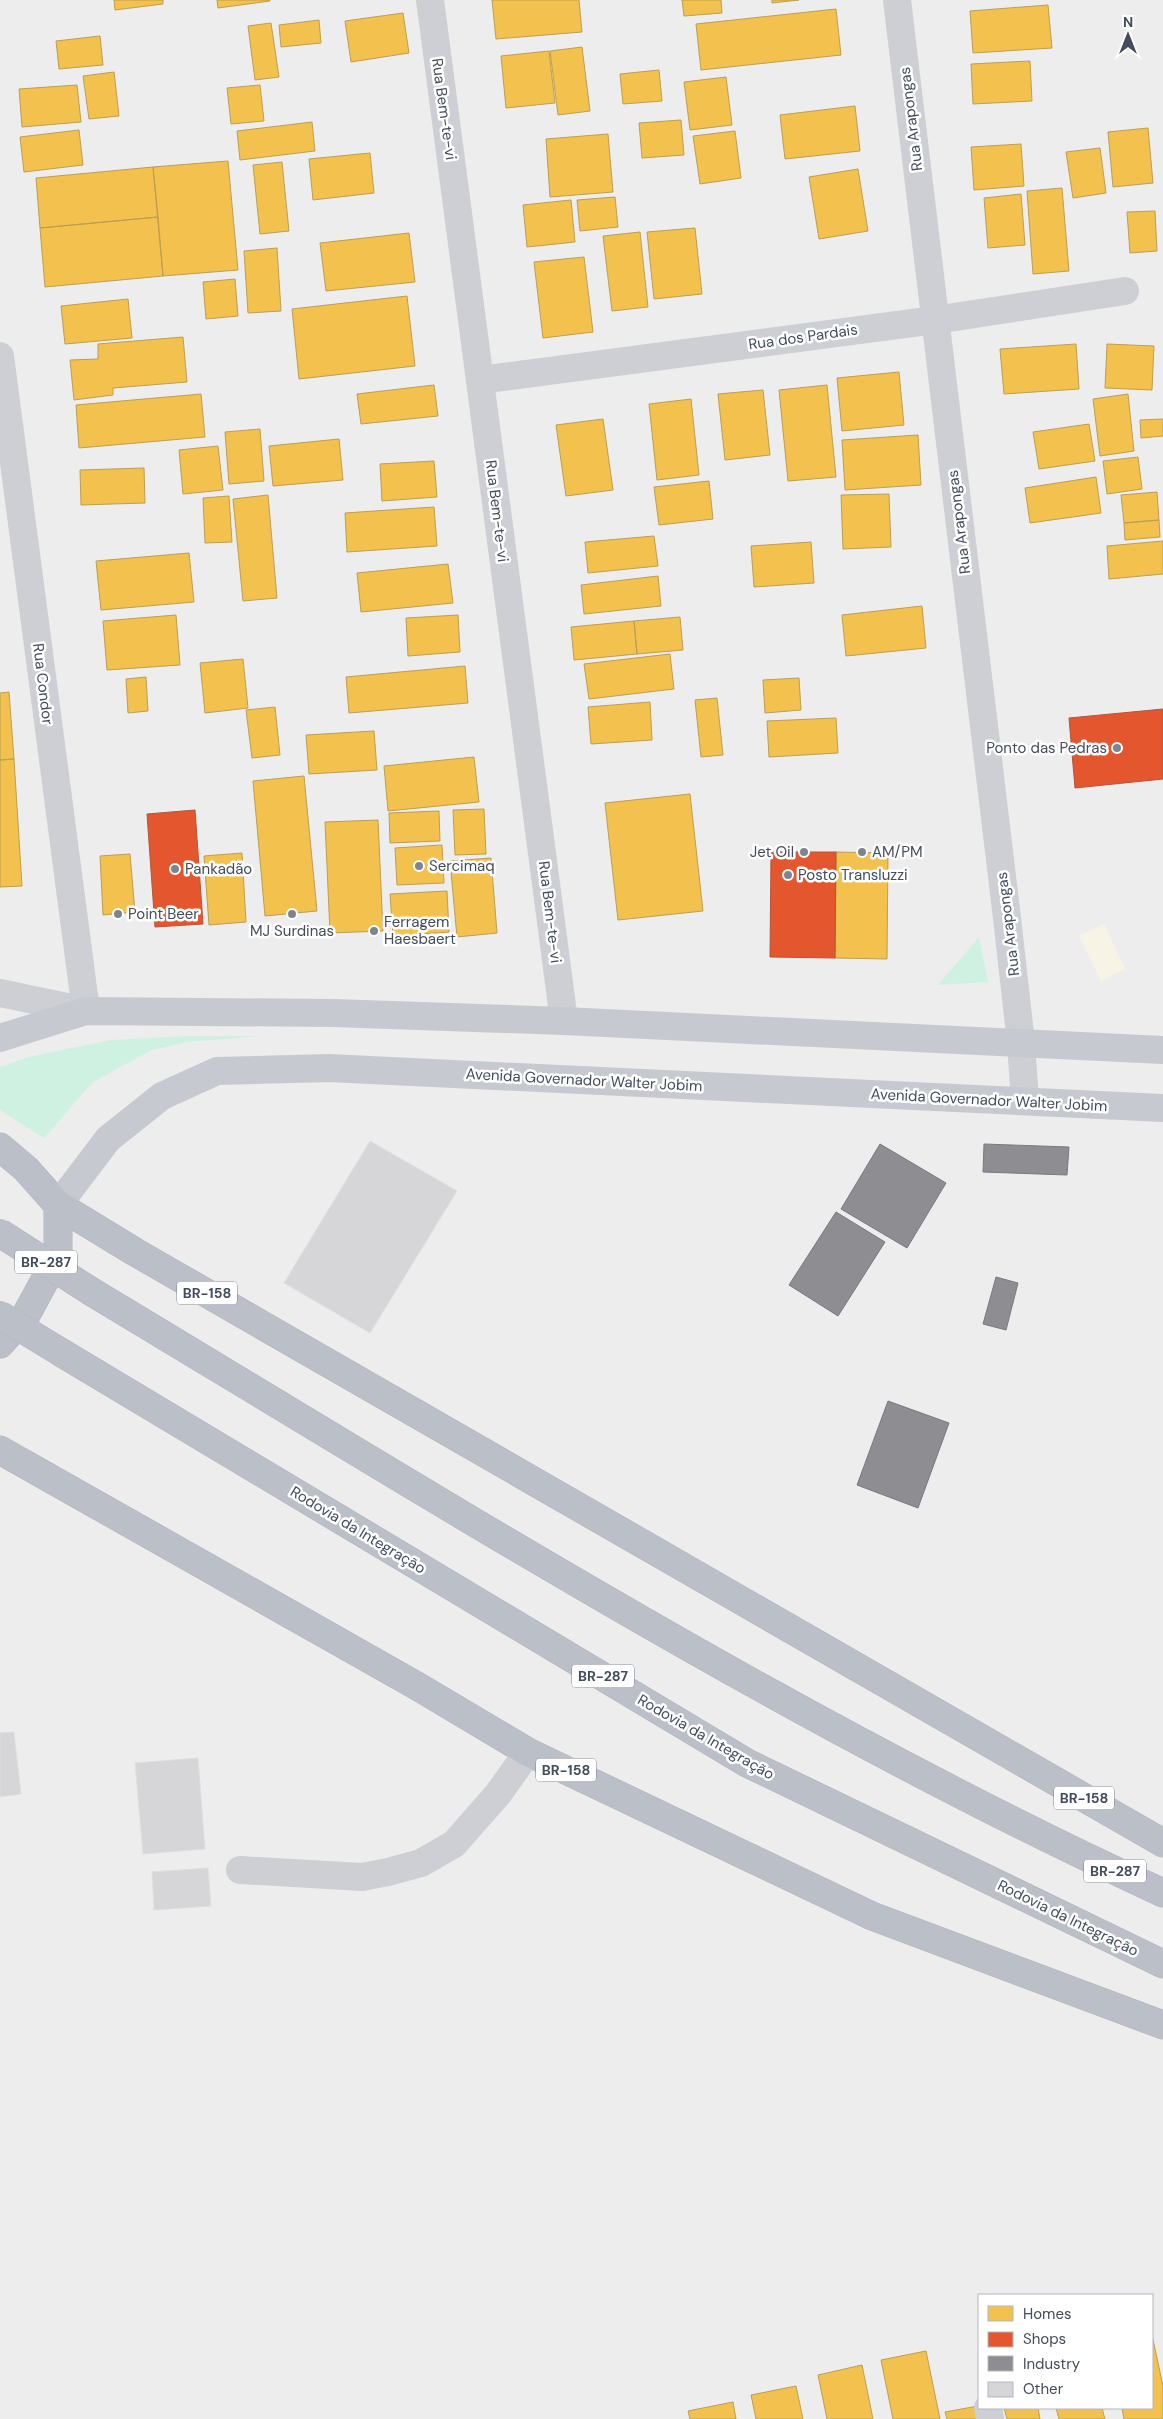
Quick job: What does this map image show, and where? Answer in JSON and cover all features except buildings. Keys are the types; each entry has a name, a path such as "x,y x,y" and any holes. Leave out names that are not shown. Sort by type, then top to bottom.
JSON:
{"highway":[{"name":"BR-158","path":"0,1147 26,1169 58,1205 135,1252 1163,1843"},
{"path":"0,1344 26,1315 58,1256 58,1205"},
{"name":"BR-287","path":"0,1233 92,1292 557,1571 801,1712 1066,1849 1163,1893"},
{"name":"Rodovia da Integração","path":"0,1314 747,1763 1163,1964"},
{"name":"BR-158","path":"0,1450 400,1676 528,1752 872,1916 1163,2025"}],"main road":[{"path":"0,1038 86,1011 334,1014 564,1021 1163,1050"},
{"name":"Avenida Governador Walter Jobim","path":"58,1205 108,1139 162,1096 217,1071 329,1068 1163,1108"}],"street":[{"name":"Rua Bem-te-vi","path":"430,0 564,1021"},
{"name":"Rua Arapongas","path":"897,0 1021,1043 1025,1101"},
{"name":"Rua dos Pardais","path":"480,380 935,320 1125,291"},
{"name":"Rua Condor","path":"0,356 5,432 86,1011"},
{"path":"0,993 86,1011"},
{"path":"240,1870 362,1877 421,1863 454,1844 498,1794 528,1752"}],"shaded area":[{"path":"1104,924 1125,969 1101,981 1079,936"}],"green space":[{"path":"979,937 988,982 938,985"},
{"path":"186,1036 261,1036 187,1042 152,1050 93,1082 44,1138 0,1110 0,1067 28,1057 111,1040"}],"place":[{"name":"Ponto das Pedras","path":"1117,748"},
{"name":"Jet Oil","path":"804,852"},
{"name":"AM/PM","path":"862,852"},
{"name":"Sercimaq","path":"419,866"},
{"name":"Pankadão","path":"175,869"},
{"name":"Posto Transluzzi","path":"788,875"},
{"name":"Point Beer","path":"118,914"},
{"name":"MJ Surdinas","path":"292,914"},
{"name":"Ferragem Haesbaert","path":"374,931"}]}
